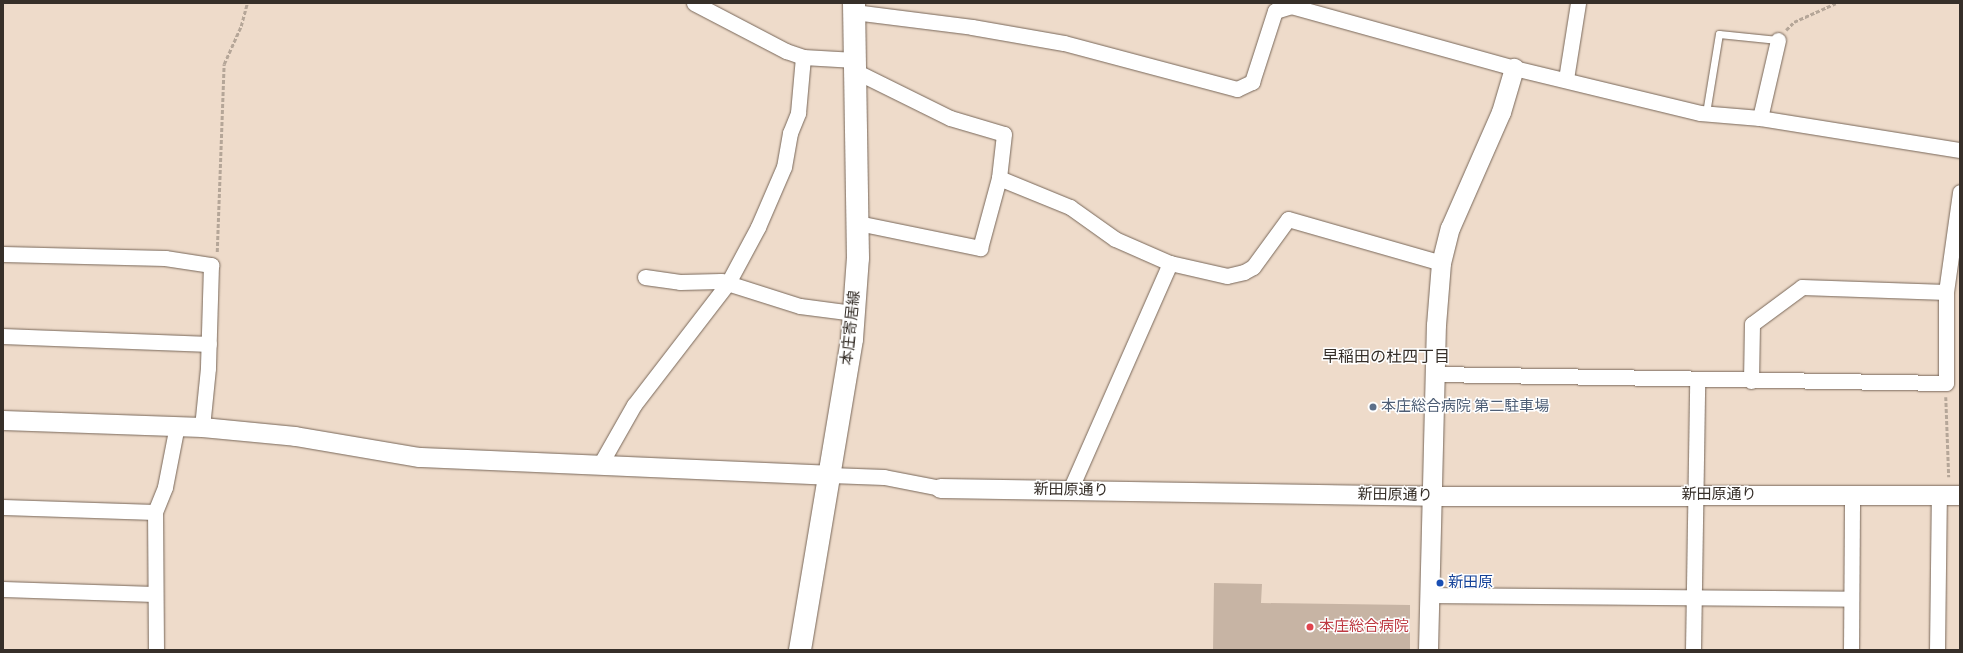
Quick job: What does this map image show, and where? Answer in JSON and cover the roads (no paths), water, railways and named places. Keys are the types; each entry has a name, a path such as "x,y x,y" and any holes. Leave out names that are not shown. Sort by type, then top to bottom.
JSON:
{"main road":[{"name":"本庄寄居線","path":"800,650 830,474 854,313 858,223 854,8"}],"street":[{"path":"694,3 747,33 803,57 855,65 950,118 1004,134 999,178 980,248 858,223"},
{"path":"1566,79 1578,3"},
{"path":"854,8 972,26 1064,43 1237,89 1252,82 1275,11 1284,6 1291,6 1514,68 1706,113 1760,118 1960,150"},
{"path":"1760,118 1778,40"},
{"path":"601,463 634,405 728,283 784,167 790,133 798,114 803,57"},
{"path":"1428,650 1432,595 1432,496 1435,374 1441,263 1450,228 1501,112 1514,68"},
{"path":"999,178 1070,207 1115,239 1170,263 1227,276 1244,272 1253,267 1288,219 1441,263"},
{"path":"1435,374 1697,381 1946,383 1946,292 1960,192"},
{"path":"3,254 165,258 211,265 209,344 202,427"},
{"path":"1070,490 1170,263"},
{"path":"645,277 728,283 800,306 854,313"},
{"path":"1751,381 1752,324 1802,287 1946,292"},
{"path":"3,336 209,344"},
{"path":"1693,650 1694,496 1697,381"},
{"path":"3,420 202,427 295,436 419,457 601,463 830,474"},
{"path":"156,650 154,594 155,512 165,487 177,425"},
{"name":"新田原通り","path":"830,474 884,477 940,488 1432,496 1960,495"},
{"path":"1851,650 1852,495"},
{"path":"1937,650 1939,495"},
{"path":"3,507 155,512"},
{"path":"3,589 154,594"},
{"path":"1432,595 1851,599"}],"lane":[{"path":"1706,113 1719,34 1778,40"}],"place":[{"name":"本庄総合病院 第二駐車場","path":"1373,407"},
{"name":"新田原","path":"1440,583"},
{"name":"本庄総合病院","path":"1310,627"}],"district":[{"name":"早稲田の杜四丁目","path":"1386,357"}]}
